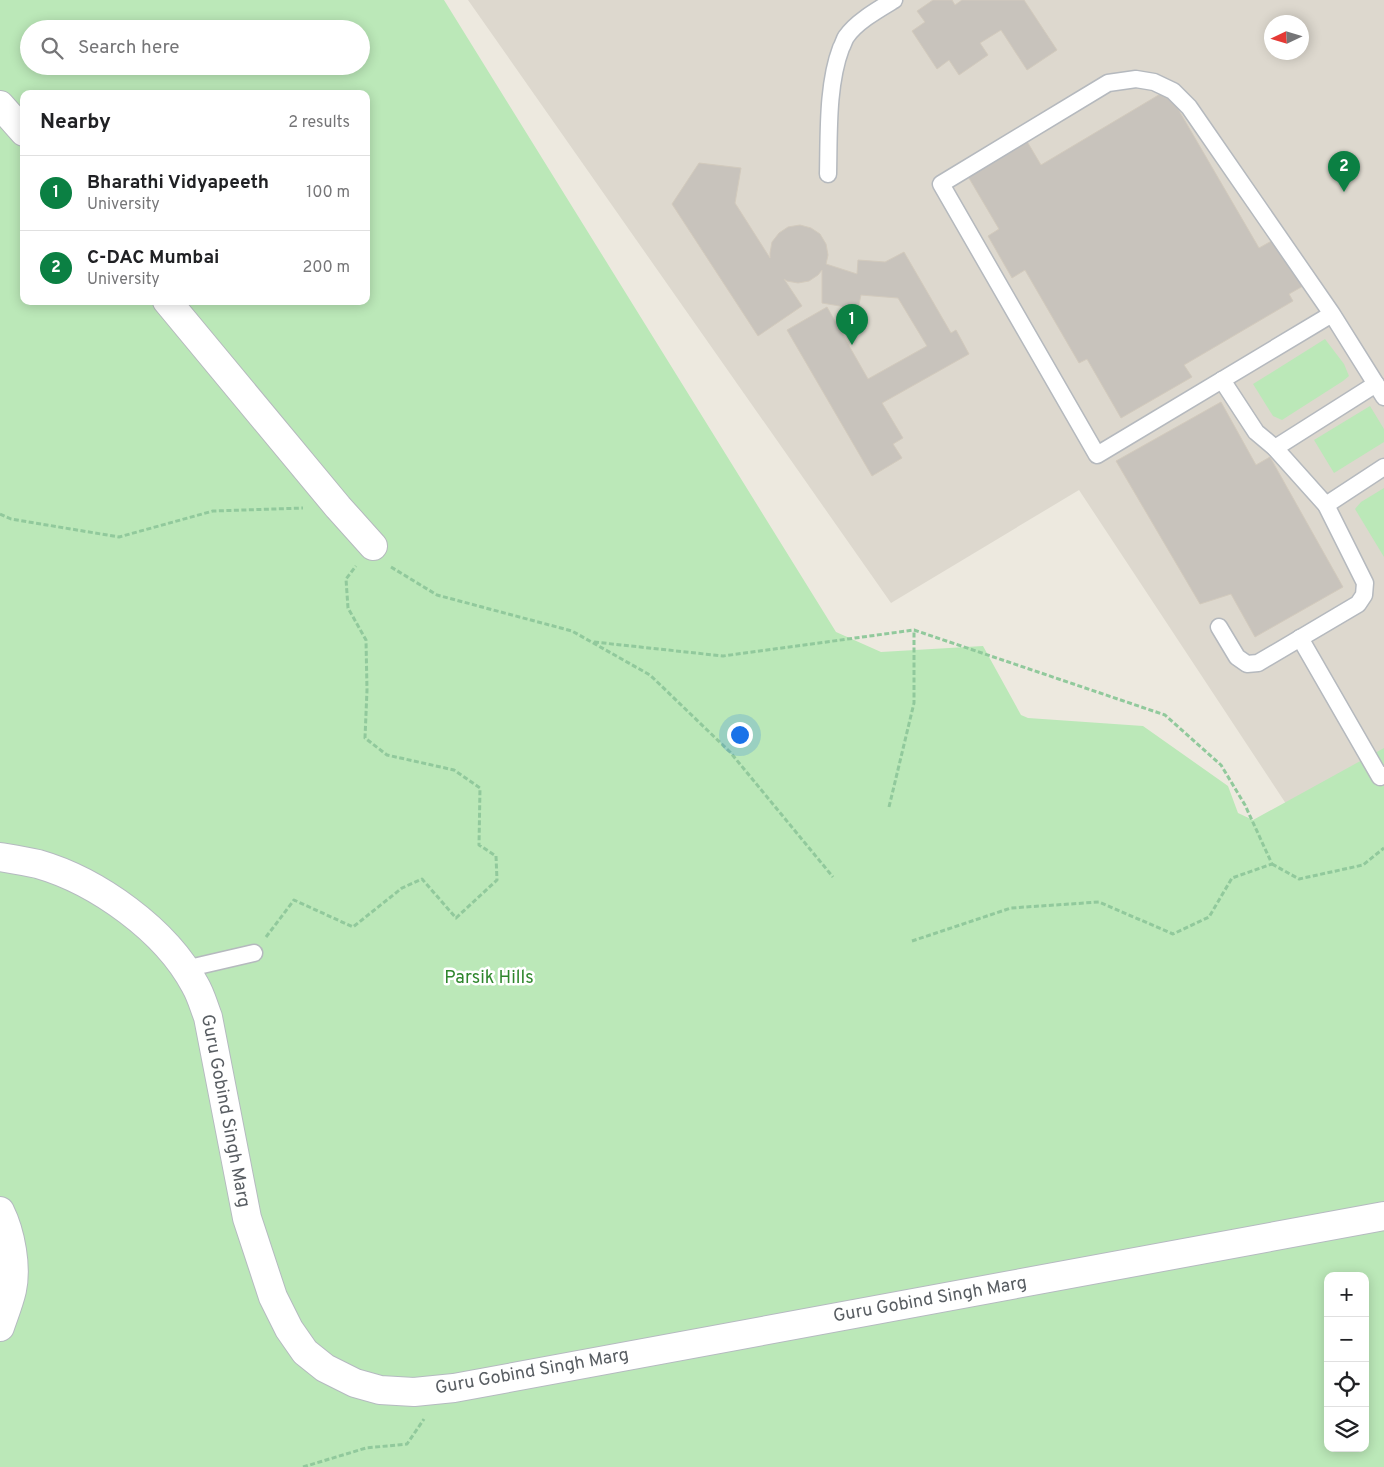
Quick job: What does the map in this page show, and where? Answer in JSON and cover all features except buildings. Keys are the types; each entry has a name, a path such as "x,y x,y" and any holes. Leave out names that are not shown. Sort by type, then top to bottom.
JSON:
{"street":[{"path":"0,105 20,128"},
{"path":"170,305 338,507 373,546"},
{"name":"Guru Gobind Singh Marg","path":"0,857 38,865 72,878 107,896 137,917 159,936 185,969 196,986 208,1017 247,1218 273,1297 288,1329 305,1352 325,1368 355,1383 380,1390 414,1392 454,1388 1384,1216"},
{"path":"0,1211 12,1253 14,1272 12,1290 0,1327"}],"lane":[{"path":"828,174 835,63 845,38 858,24 894,0"},
{"path":"1275,448 1380,390 1332,314 1189,106 1173,91 1154,82 1136,79 1108,83 941,184 1097,455 1332,314"},
{"path":"1219,627 1237,656 1247,664 1258,663 1358,604 1364,595 1365,583 1326,505 1275,448 1256,432 1222,380"},
{"path":"1326,505 1384,467"},
{"path":"1300,638 1380,777 1384,775"},
{"path":"185,969 254,953"}],"path":[{"path":"0,514 11,519 120,537 213,511 338,507"},
{"path":"254,953 294,900 353,927 402,888 422,879 456,918 497,880 496,856 479,845 480,788 454,770 387,755 365,738 367,690 366,640 348,608 346,579 373,546 391,567 437,595 572,630 650,676 730,752 833,877"},
{"path":"591,642 723,656 914,630 1165,716 1222,765 1245,805 1272,864 1299,878 1363,865 1384,848"},
{"path":"889,807 914,703 914,630"},
{"path":"912,941 1011,908 1099,902 1173,934 1209,917 1232,878 1272,864"},
{"path":"303,1467 366,1448 407,1444 422,1423 434,1390"}],"shaded area":[{"path":"468,0 1384,0 1384,783 1304,831 1079,490 891,603"}],"green space":[{"name":"Parsik Hills","path":"0,0 444,0 836,632 881,652 983,646 1021,715 1028,718 1143,726 1228,786 1238,813 1253,820 1384,748 1384,1467 0,1467"},
{"path":"1325,339 1344,364 1349,376 1282,420 1273,416 1253,384"},
{"path":"1370,406 1384,429 1384,442 1334,473 1314,440"},
{"path":"1384,488 1384,557 1355,509 1361,502"}],"place":[{"name":"C-DAC Mumbai","path":"1344,192"},
{"name":"Bharathi Vidyapeeth","path":"852,345"}]}
